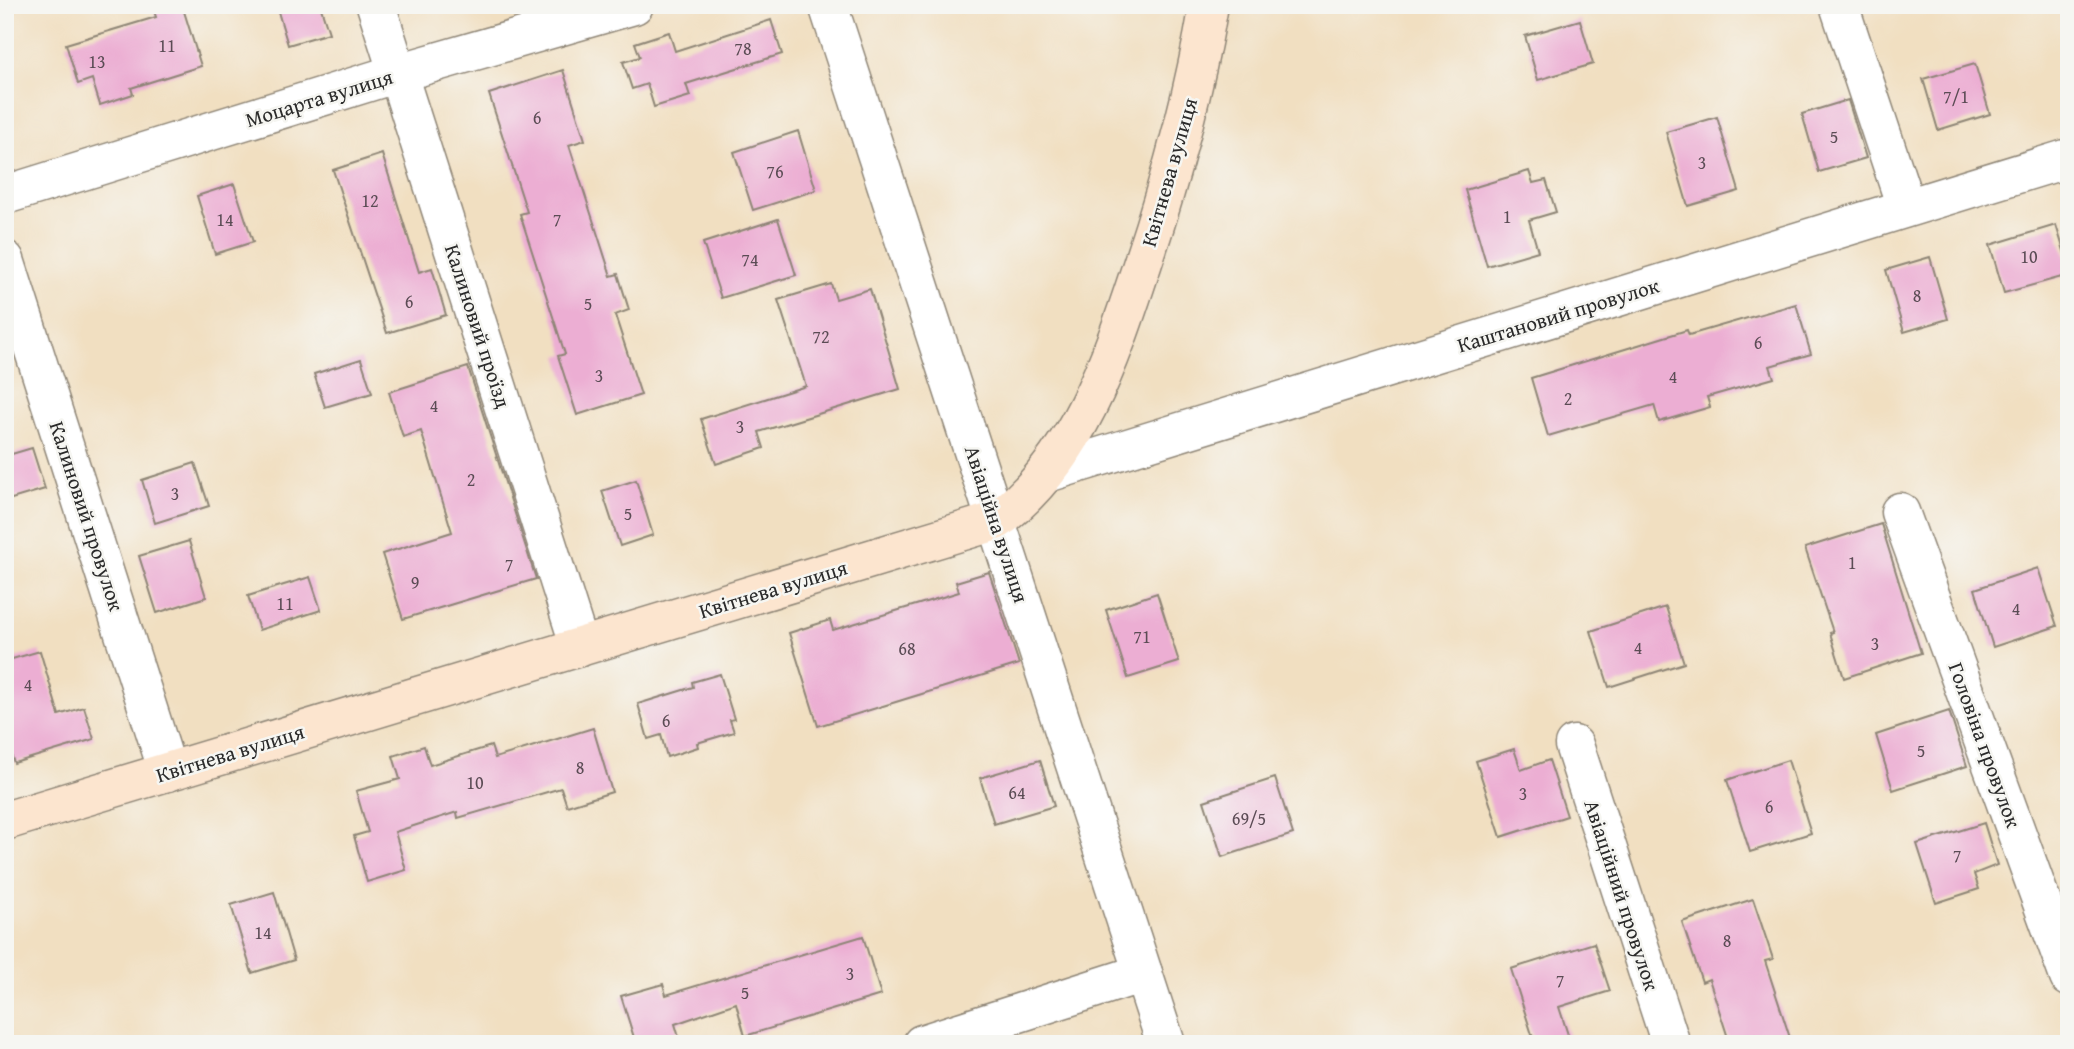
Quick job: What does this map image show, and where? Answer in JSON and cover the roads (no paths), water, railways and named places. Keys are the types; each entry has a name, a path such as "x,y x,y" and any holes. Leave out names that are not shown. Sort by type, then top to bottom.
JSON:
{"main road":[{"name":"Квітнева вулиця","path":"5,821 996,521 1029,494 1047,473 1068,442 1092,397 1127,310 1171,173 1209,5"}],"street":[{"name":"Калиновий проїзд","path":"376,5 580,647"},
{"name":"Моцарта вулиця","path":"5,195 398,73 634,5"},
{"name":"Авіаційна вулиця","path":"828,5 1166,1044"},
{"path":"1839,5 1906,207"},
{"name":"Каштановий провулок","path":"1047,473 2069,158"},
{"name":"Калиновий провулок","path":"5,260 168,772"},
{"name":"Головіна провулок","path":"1900,512 2069,977"},
{"name":"Авіаційний провулок","path":"1574,745 1671,1044"},
{"path":"922,1044 1143,972"}]}
